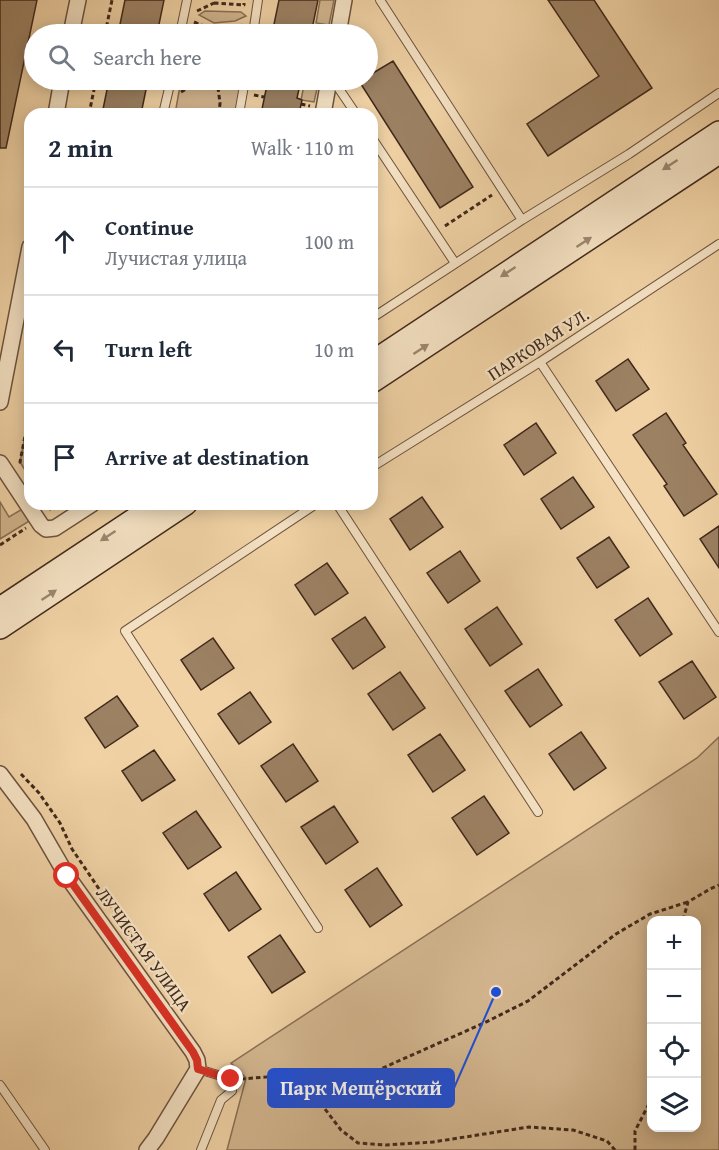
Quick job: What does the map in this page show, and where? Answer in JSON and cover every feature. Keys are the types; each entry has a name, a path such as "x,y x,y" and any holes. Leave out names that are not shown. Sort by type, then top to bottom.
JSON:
{"street":[{"path":"73,24 78,0"},
{"path":"340,24 344,0"},
{"path":"57,108 60,90"},
{"path":"324,108 329,90"},
{"path":"378,358 719,132"},
{"path":"378,378 719,153"},
{"path":"0,402 24,278"},
{"path":"0,463 24,498"},
{"path":"32,510 42,525 55,528 83,510"},
{"path":"0,608 148,510"},
{"path":"0,628 177,510"},
{"name":"ЛУЧИСТАЯ УЛИЦА","path":"0,774 34,819 67,876 193,1052 198,1069"},
{"path":"147,1150 198,1069"}],"lane":[{"path":"182,24 187,0"},
{"path":"254,24 258,0"},
{"path":"380,0 522,220"},
{"path":"165,108 169,90"},
{"path":"240,108 243,90"},
{"path":"338,90 352,108"},
{"path":"378,314 522,220 629,154 719,93"},
{"path":"378,147 455,263"},
{"name":"ПАРКОВАЯ УЛ.","path":"378,463 540,362 719,244"},
{"path":"540,362 719,632"},
{"path":"307,510 125,631 133,640 318,928"},
{"path":"341,510 538,812"},
{"path":"198,1069 231,1079 232,1091 221,1100 201,1150"},
{"path":"0,1084 45,1150"}],"path":[{"path":"107,24 112,0"},
{"path":"183,17 215,1 244,5 245,0"},
{"path":"183,17 199,24"},
{"path":"246,24 255,20"},
{"path":"90,108 94,90"},
{"path":"168,94 184,90"},
{"path":"218,90 220,108"},
{"path":"441,229 494,194"},
{"path":"24,441 20,462 24,468"},
{"path":"0,544 42,525"},
{"path":"20,773 39,793 60,823 72,849 141,950"},
{"path":"312,1092 340,1087 528,1001 616,934 650,914 688,902 719,885"},
{"path":"684,916 688,902"},
{"path":"231,1079 279,1076 296,1079 312,1092 341,1130 358,1143 386,1145 433,1142 529,1127 573,1130 607,1141 615,1150"},
{"path":"635,1150 635,1131 647,1106"}],"shaded area":[{"path":"320,0 334,0 329,24 316,23"},
{"path":"205,11 241,12 246,16 235,21 214,23 199,15"},
{"path":"179,90 243,90 238,108 176,108"},
{"path":"303,90 317,90 314,102 301,100"},
{"path":"24,441 24,468 20,462"},
{"path":"0,502 9,517 24,508 31,520 0,539"},
{"path":"719,737 719,1150 227,1150 246,1078 231,1063 697,758"}],"building":[{"path":"0,0 37,0 32,24 24,24 24,62 6,148 0,148"},
{"path":"125,0 164,0 159,24 120,24"},
{"path":"279,0 318,0 313,24 274,24"},
{"path":"548,0 594,0 652,88 548,156 527,124 599,76"},
{"path":"393,61 473,187 440,208 365,90 378,90 378,70"},
{"path":"107,90 146,90 142,108 103,108"},
{"path":"266,90 299,90 297,98 302,100 300,108 262,108"},
{"path":"628,359 649,389 616,411 596,381"},
{"path":"666,413 686,443 683,445 717,494 684,516 664,486 667,484 633,435"},
{"path":"536,423 556,453 524,475 504,445"},
{"path":"573,477 594,507 561,529 541,499"},
{"path":"422,497 443,527 410,550 390,519"},
{"path":"719,526 719,568 700,539"},
{"path":"609,537 629,567 597,588 577,558"},
{"path":"460,551 480,581 448,603 427,573"},
{"path":"327,563 348,593 315,615 295,585"},
{"path":"648,598 672,634 640,656 615,620"},
{"path":"497,607 522,644 490,666 465,629"},
{"path":"365,617 385,647 353,669 332,639"},
{"path":"213,638 234,668 201,690 181,660"},
{"path":"692,661 716,697 684,719 659,682"},
{"path":"538,669 562,705 530,727 505,691"},
{"path":"400,672 425,708 393,730 368,694"},
{"path":"250,692 271,722 239,744 218,714"},
{"path":"117,696 138,726 105,748 85,718"},
{"path":"581,732 606,768 574,790 549,754"},
{"path":"440,734 465,770 433,792 408,755"},
{"path":"293,744 318,781 286,802 261,766"},
{"path":"154,750 175,780 142,801 122,771"},
{"path":"484,796 509,833 477,855 452,818"},
{"path":"334,806 358,842 326,864 301,827"},
{"path":"196,811 221,847 188,869 163,833"},
{"path":"377,868 402,905 370,927 345,890"},
{"path":"236,872 261,909 229,931 204,894"},
{"path":"280,935 305,972 272,993 248,957"}],"place":[{"name":"Парк Мещёрский","path":"496,992"}],"route":[{"path":"67,876 193,1052 198,1069 231,1079"}]}
